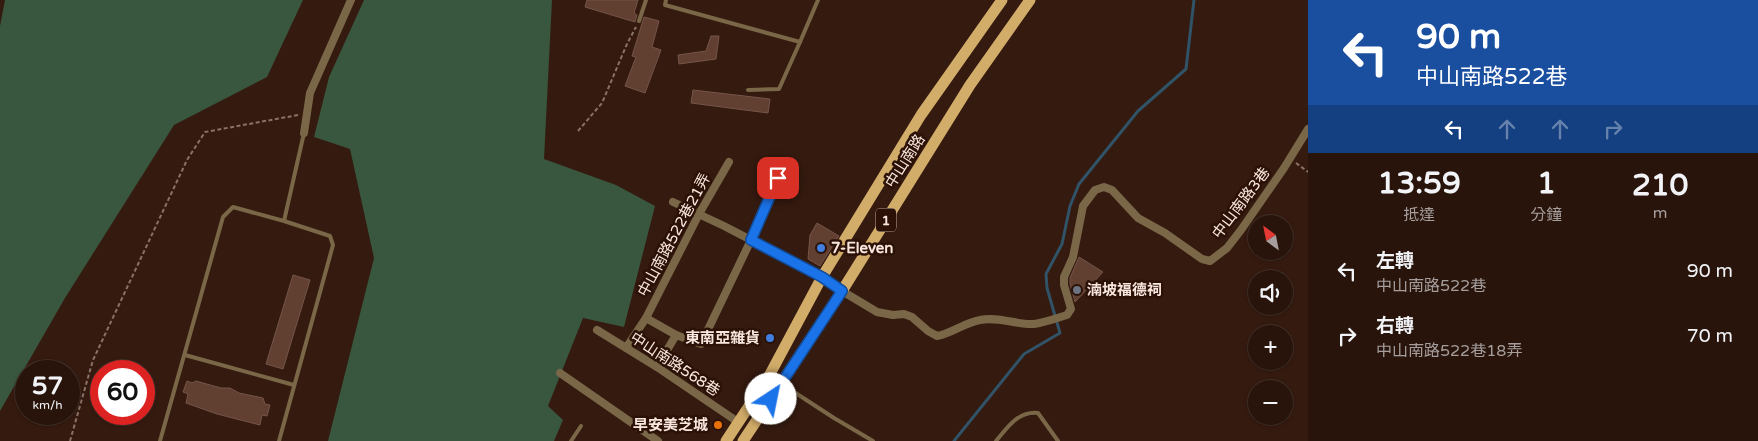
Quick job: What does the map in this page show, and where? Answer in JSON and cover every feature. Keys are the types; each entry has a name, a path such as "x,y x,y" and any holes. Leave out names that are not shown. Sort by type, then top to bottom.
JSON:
{"main road":[{"name":"中山南路","path":"726,441 769,376 822,277 922,115 1002,0"},
{"name":"中山南路","path":"743,441 842,291 970,85 1030,0"}],"street":[{"path":"304,133 310,93 350,0"},
{"name":"中山南路3巷","path":"842,291 877,312 893,315 904,314 912,317 937,336 947,334 981,319 1000,319 1034,324 1067,315 1070,309 1064,277 1073,257 1083,206 1095,190 1104,187 1112,190 1138,218 1165,233 1202,259 1210,261 1232,242 1290,159 1308,129"},
{"name":"中山南路522巷21弄","path":"729,162 699,214 646,318 676,335 701,344 751,240"},
{"path":"751,240 778,178"},
{"path":"673,202 822,277 842,291"},
{"path":"626,348 646,318"},
{"name":"中山南路568巷","path":"597,330 657,367 738,422"},
{"path":"657,367 676,335"},
{"path":"560,372 658,441"}],"lane":[{"path":"639,21 646,0"},
{"path":"666,0 665,4 800,42"},
{"path":"748,90 780,89 818,0"},
{"path":"284,221 304,133"},
{"path":"160,441 223,217 233,208 284,221 330,236 333,245 279,441"},
{"path":"185,354 294,386"},
{"path":"769,376 872,441"},
{"path":"996,441 1019,415 1030,412 1038,413 1058,441"},
{"path":"571,441 581,426"}],"path":[{"path":"578,131 602,104 627,44 639,21"},
{"path":"70,441 93,360 187,160 205,132 307,113"},
{"path":"1290,159 1308,172"}],"green space":[{"path":"5,0 303,0 267,77 174,125 65,298 29,360 15,360 15,385 0,411 0,26"},
{"path":"364,0 552,0 544,159 616,185 655,206 624,327 583,318 548,406 563,420 554,441 328,441 374,258 350,149 314,137 329,77"}],"building":[{"path":"587,0 638,0 634,13 637,15 635,22 585,7"},
{"path":"644,17 659,21 652,47 661,50 645,93 625,86 636,57 632,56"},
{"path":"711,36 719,36 716,59 679,64 678,55 706,51"},
{"path":"693,90 770,99 768,113 691,103"},
{"name":"7-Eleven","path":"817,223 839,236 820,266 808,259 810,235"},
{"name":"湳坡福德祠","path":"1079,257 1103,272 1075,302 1070,278"},
{"path":"293,275 310,280 283,369 266,364"},
{"path":"187,381 230,388 239,393 263,398 265,404 270,405 267,416 262,415 260,425 217,414 186,403 188,394 183,392"}],"waterway":[{"path":"954,441 1024,354 1060,333 1047,288 1046,274 1062,244 1070,206 1079,184 1138,111 1186,69 1194,0"}],"place":[{"name":"7-Eleven","path":"821,248"},
{"name":"湳坡福德祠","path":"1077,290"},
{"name":"東南亞雜貨","path":"770,338"},
{"name":"早安美芝城","path":"718,425"}],"route":[{"path":"771,399 842,291 822,277 751,240 778,178"}]}
